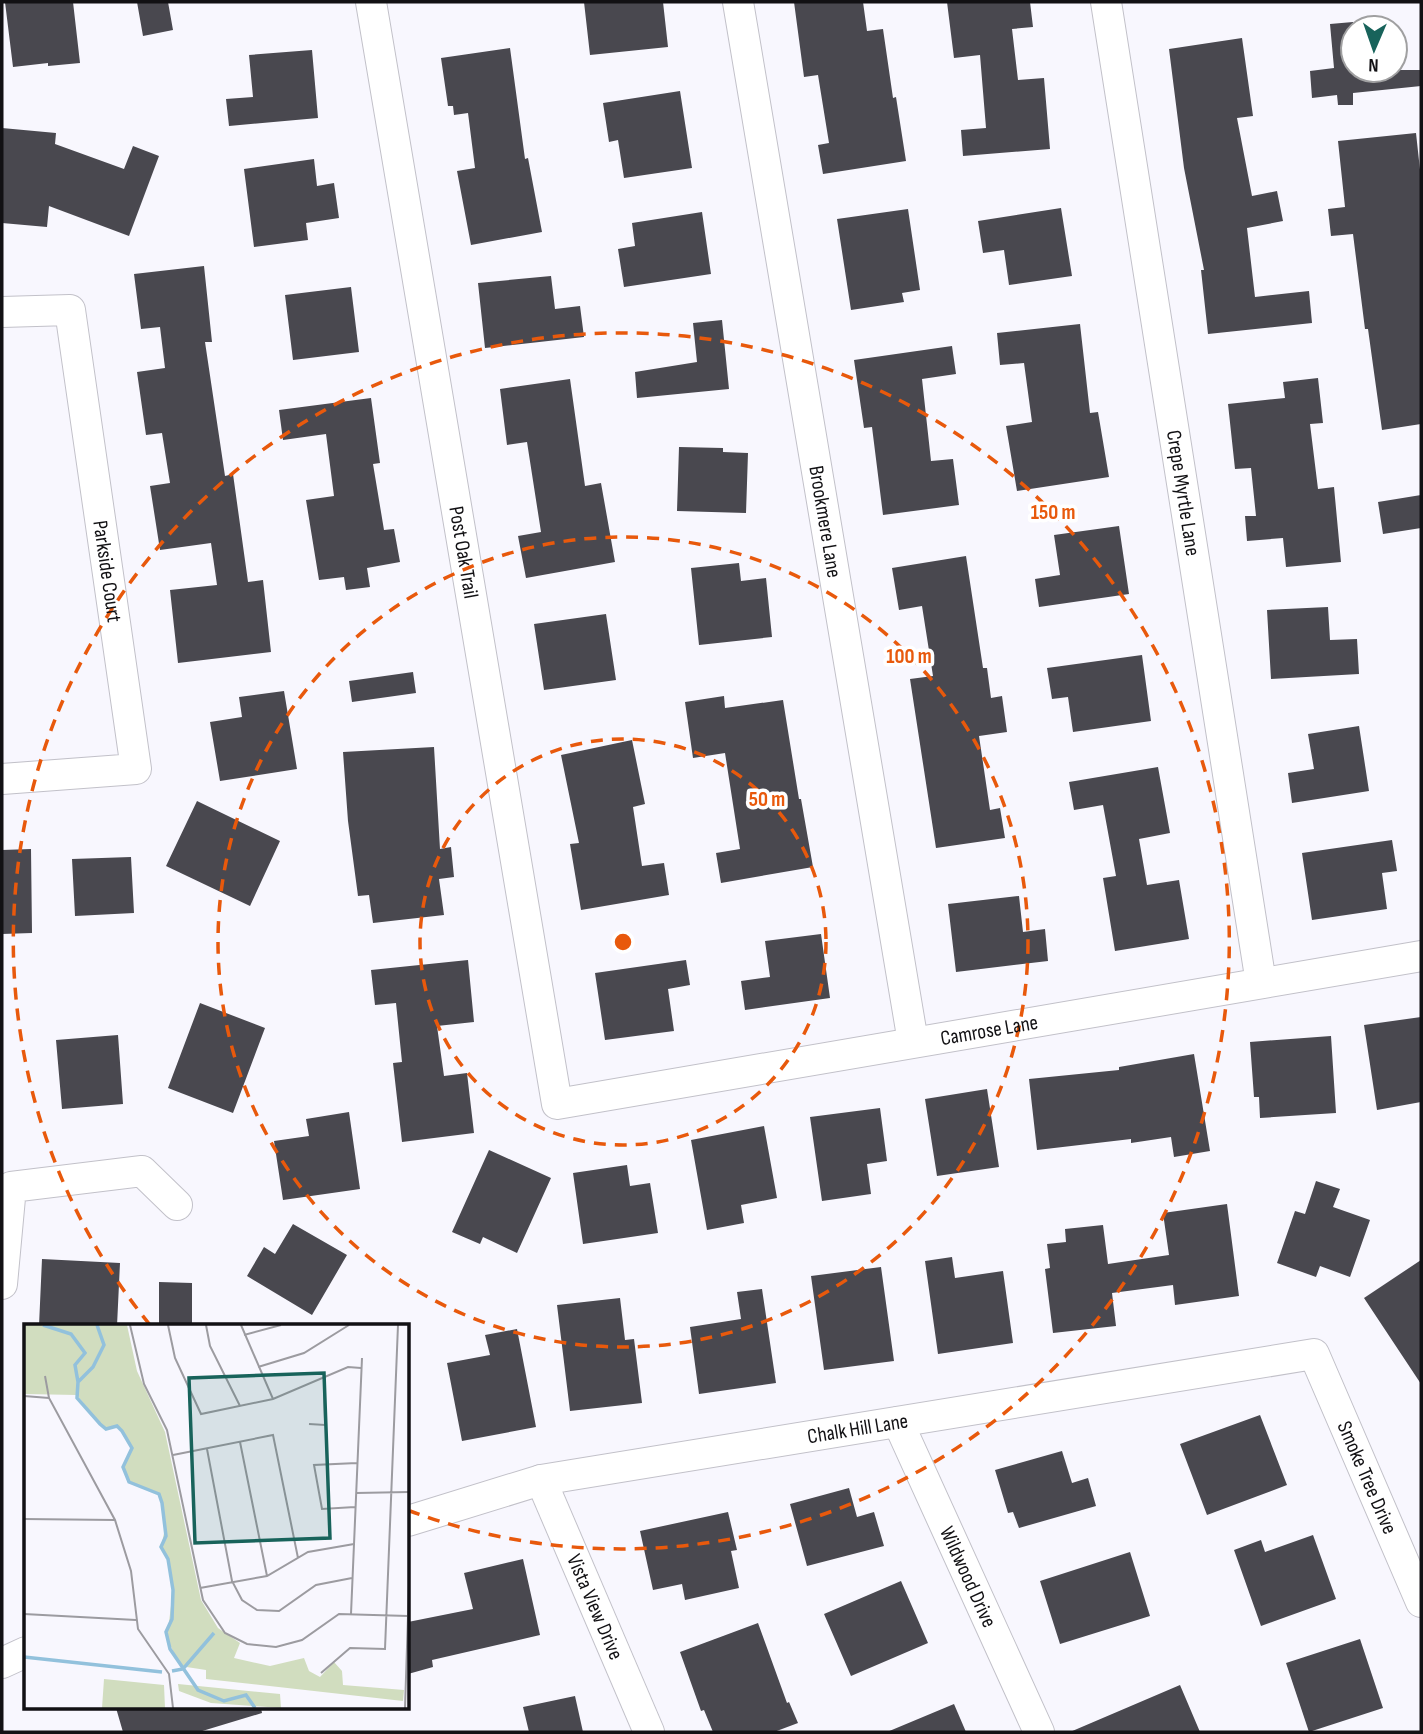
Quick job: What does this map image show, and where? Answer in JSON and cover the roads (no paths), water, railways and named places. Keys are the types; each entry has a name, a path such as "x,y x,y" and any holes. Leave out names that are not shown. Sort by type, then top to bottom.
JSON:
{"street":[{"name":"Post Oak Trail","path":"371,2 557,1104"},
{"name":"Brookmere Lane","path":"738,2 914,1042"},
{"name":"Crepe Myrtle Lane","path":"1106,2 1261,983"},
{"name":"Parkside Court","path":"2,312 70,310 136,769 2,779"},
{"name":"Camrose Lane","path":"557,1104 1421,956"},
{"path":"2,1284 11,1187 142,1171 177,1205"},
{"name":"Chalk Hill Lane","path":"410,1520 541,1480 1314,1354"},
{"name":"Smoke Tree Drive","path":"1314,1354 1421,1602"},
{"name":"Wildwood Drive","path":"898,1422 1039,1732"},
{"name":"Vista View Drive","path":"541,1480 649,1732"}]}
